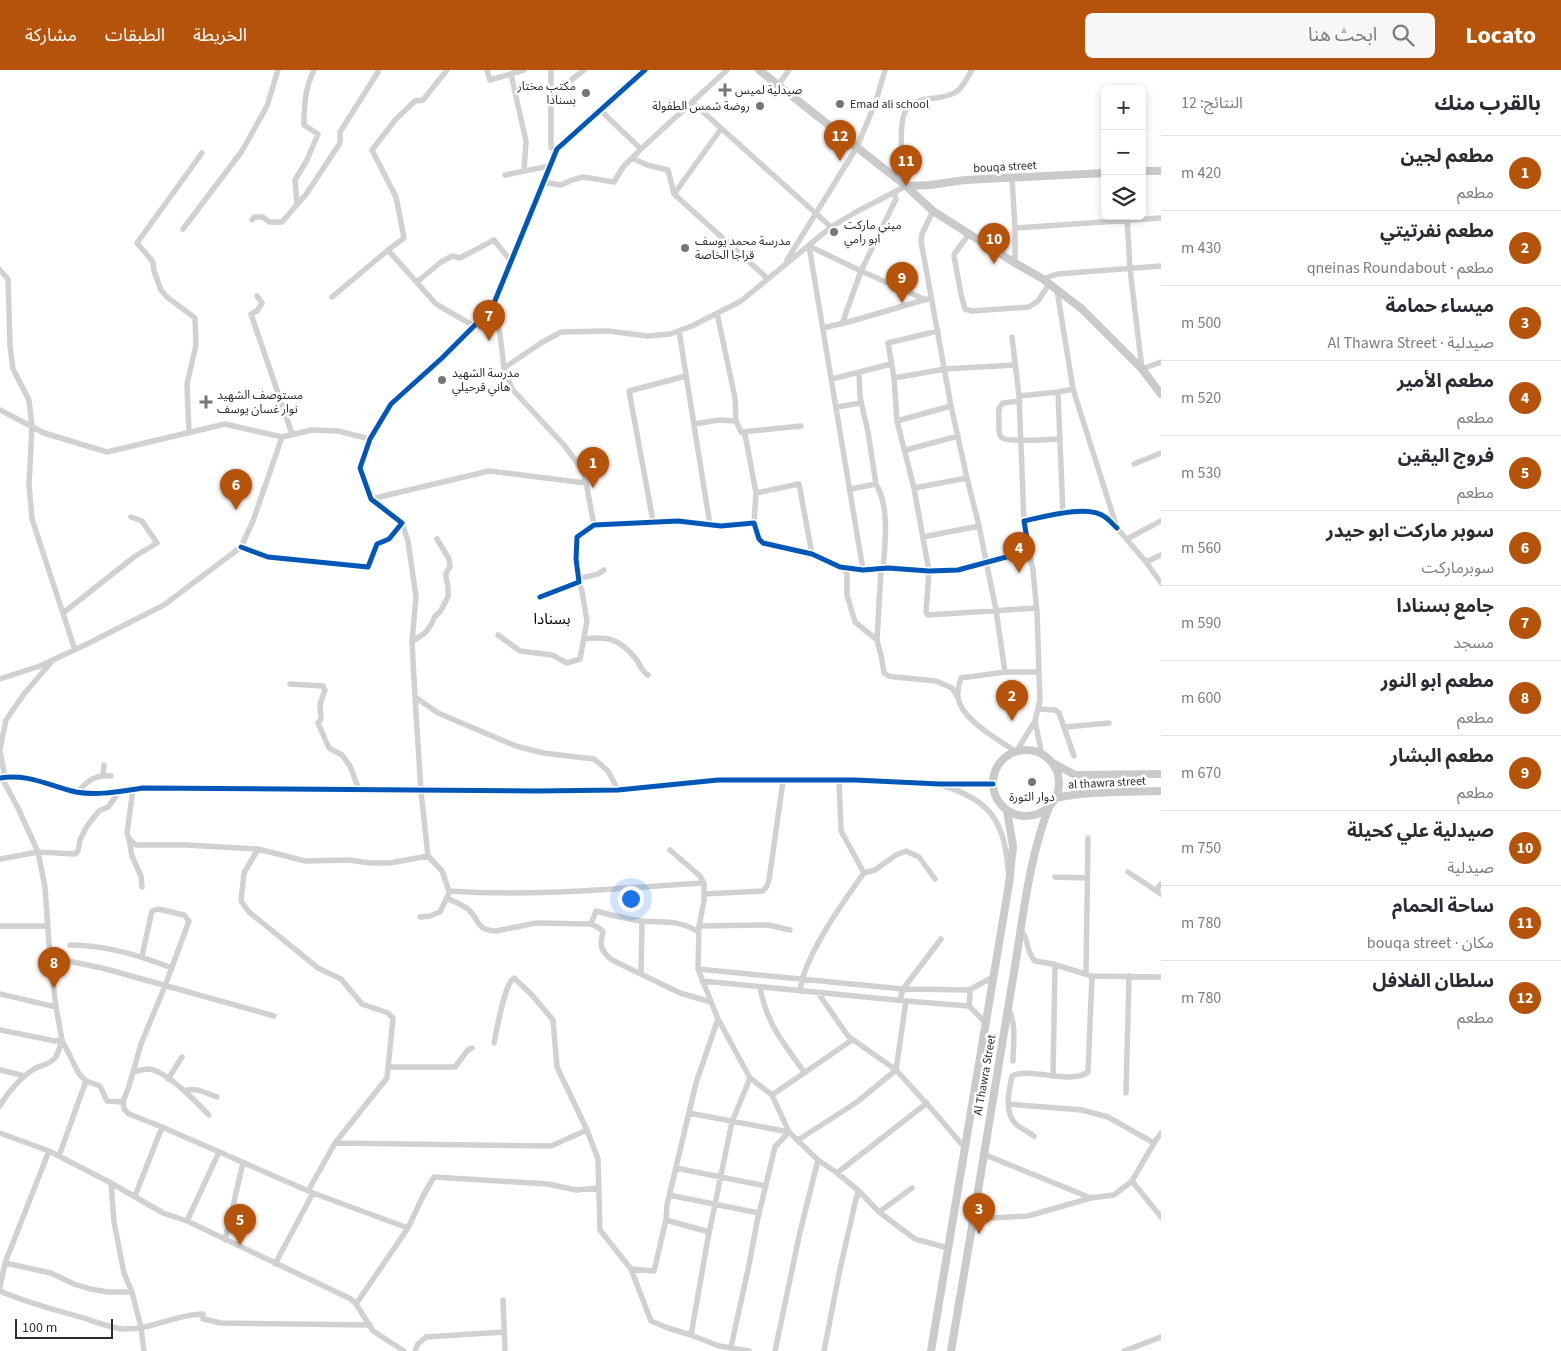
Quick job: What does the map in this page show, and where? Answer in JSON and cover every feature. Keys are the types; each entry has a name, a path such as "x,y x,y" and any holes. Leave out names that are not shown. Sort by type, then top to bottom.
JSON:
{"main road":[{"path":"759,70 904,184 933,211 1046,282 1082,309 1142,369 1161,394"},
{"path":"1146,172 1161,170"},
{"name":"bouqa street","path":"904,184 930,186 965,180 1101,173"},
{"path":"1025,750 1034,751 1042,755 1051,762 1056,770 1058,790 1053,802 1043,812 1034,816 1025,817 1007,811 994,794 994,773 999,764 1007,756 1025,750"},
{"name":"al thawra street","path":"1051,762 1075,775 1161,774"},
{"name":"al thawra street","path":"1053,802 1077,794 1161,791"},
{"name":"Al Thawra Street","path":"951,1351 1030,875 1041,827 1053,802"},
{"name":"Al Thawra Street","path":"930,1351 1009,884 1013,846 1007,811"}],"street":[{"path":"183,229 242,151 267,106 278,70"},
{"path":"297,204 295,180 307,160 318,134 304,126 304,101 309,80 314,70"},
{"path":"252,220 263,217 269,222 282,222 307,193 340,143 340,132 378,70"},
{"path":"332,297 404,238 396,197 372,150 396,119 415,101 423,100 447,70"},
{"path":"487,70 490,80 524,70"},
{"path":"551,70 551,148 557,149"},
{"path":"552,95 584,70"},
{"path":"420,917 440,912 450,891 442,871 428,856 421,791 412,642 416,597 408,541 402,524 370,499 360,468 370,439 392,404 492,308 557,149 645,70"},
{"path":"543,182 561,185 582,177 614,182 623,167 641,149 727,70"},
{"path":"778,84 789,70"},
{"path":"783,266 857,147 876,101 884,70"},
{"path":"504,368 561,332 608,331 647,336 670,334 717,314 741,301 831,227 894,192 904,184 902,123 906,110 915,102 951,95 959,91 972,70"},
{"path":"511,74 526,141 524,171"},
{"path":"692,102 831,227"},
{"path":"600,110 641,149"},
{"path":"674,194 721,129"},
{"path":"189,432 187,384 196,346 195,318 168,298 161,290 154,271 153,262 137,243 202,153"},
{"path":"632,158 647,165 668,170 674,194 768,279"},
{"path":"505,175 550,166"},
{"path":"1012,178 1015,263"},
{"path":"842,324 861,271 896,199 894,192"},
{"path":"933,211 922,234 921,241 929,299 938,331 951,406 979,526 996,610 1005,672"},
{"path":"1146,218 1161,218"},
{"path":"1015,228 1105,220"},
{"path":"1127,220 1130,269 1142,369 1161,362"},
{"path":"969,234 954,256 960,294 965,309 972,311 1029,307 1038,301 1046,282 1057,274 1161,266"},
{"path":"417,282 441,262 452,256 460,258 494,240 511,261"},
{"path":"809,246 861,271 929,299"},
{"path":"809,246 863,570"},
{"path":"388,250 436,304 474,326"},
{"path":"0,270 8,279 10,346 13,369 29,400 32,426 29,485 32,519 75,650"},
{"path":"1057,290 1073,388 1117,528"},
{"path":"256,296 262,303 257,311 251,314 292,434"},
{"path":"823,328 929,299"},
{"path":"492,308 500,334 504,368 512,389 564,445 584,472 594,525"},
{"path":"717,314 735,398 736,420 741,432 745,434 756,493 754,523 759,539 763,543 812,554 840,567 847,573 847,595 855,622 876,640"},
{"path":"679,331 710,524"},
{"path":"938,331 888,343 894,378 897,421 906,450 929,571 926,609 928,615 1036,608"},
{"path":"859,372 858,386 870,439 876,484 880,491 886,520 876,640 882,655 884,673 895,677 936,681 952,688 970,719 1016,752 1034,721 1040,700 1036,608 1033,570 1024,521 1022,440 1012,337"},
{"path":"832,379 891,364"},
{"path":"894,378 945,369 1016,365"},
{"path":"653,521 629,391 686,376"},
{"path":"1060,439 1003,439 999,432 999,408 1003,403 1073,388"},
{"path":"1058,392 1063,514"},
{"path":"837,407 861,402"},
{"path":"897,421 951,406"},
{"path":"0,410 44,433 107,452 225,424 282,437 312,430 338,430 370,439"},
{"path":"694,424 719,420 736,420"},
{"path":"741,432 802,426"},
{"path":"906,450 958,436"},
{"path":"0,679 40,666 164,605 241,547 253,521 282,437"},
{"path":"1134,464 1161,453"},
{"path":"370,499 489,471 586,483"},
{"path":"914,488 967,478"},
{"path":"756,493 799,484 812,554"},
{"path":"851,489 876,484"},
{"path":"1024,521 1089,511 1104,516 1127,539 1161,583"},
{"path":"63,613 134,557 157,543 142,521 131,517"},
{"path":"498,635 520,651 552,655 567,663 580,659 587,621 582,591 578,582 577,537 594,525 653,521 678,521 721,526 754,523"},
{"path":"1127,539 1161,521"},
{"path":"241,547 268,557 368,566 378,544 389,539 402,524"},
{"path":"923,537 979,526"},
{"path":"412,642 426,632 448,597 446,573 450,567 449,559 437,538"},
{"path":"840,567 863,570 882,570 888,568 929,571 958,570 1029,551"},
{"path":"1146,562 1161,555"},
{"path":"540,597 578,582 581,578 598,574 604,570"},
{"path":"584,639 602,636 622,644 644,672 648,674"},
{"path":"1,778 4,772 0,750 6,720 24,694 54,659"},
{"path":"958,698 958,687 961,678 1005,672 1039,672"},
{"path":"290,684 323,686 325,690 320,704 321,718 318,723 329,748 342,755 350,766 359,790"},
{"path":"415,697 438,713 516,746 543,753 594,759 608,771 618,790"},
{"path":"1038,709 1054,710 1059,713 1074,756"},
{"path":"1034,721 1042,755"},
{"path":"1065,727 1108,722"},
{"path":"103,775 104,765"},
{"path":"78,792 84,784 94,778 103,775 112,776"},
{"path":"1,778 29,778 78,792 95,793 133,790 618,790 718,780 839,780 993,784"},
{"path":"1,778 18,808 38,852 44,887 56,1007 62,1040 79,1074 86,1081 100,1086 106,1101 123,1102"},
{"path":"839,780 841,831 864,873"},
{"path":"704,894 763,891 767,886 783,781"},
{"path":"940,784 970,796 986,807 994,816 1004,842 1009,884"},
{"path":"133,790 127,833 136,845 187,845 258,849 305,861 348,860 390,864 428,856"},
{"path":"0,860 38,852 75,854 88,826 99,811 108,806 119,792"},
{"path":"1034,1136 1015,1124 1011,1115 1008,1104 1012,1076 1018,1073 1080,1076 1088,1072 1089,974 1086,878 1088,838"},
{"path":"130,839 132,856 142,876 142,887"},
{"path":"258,849 244,873 241,901 249,912 307,960 342,979 362,1004 388,1013 393,1018 387,1078 335,1143 275,1264"},
{"path":"670,850 700,876 704,883 699,929 698,968 718,1019 750,1078 772,1095 789,1132 818,1160 837,1172 879,1212 915,1239 948,1248"},
{"path":"800,991 801,979 813,953 864,873 875,870 896,855 906,851 918,857 935,879"},
{"path":"1128,872 1158,892 1161,884"},
{"path":"1055,877 1086,878"},
{"path":"450,891 569,892 704,883"},
{"path":"447,898 468,909 480,927 490,931 536,923 591,924 603,932 601,940 603,952 612,960 680,993 711,1002"},
{"path":"142,956 152,911 158,909 184,915 189,921 142,1044 123,1102 124,1109 129,1114 310,1192 408,1228"},
{"path":"591,924 596,911 642,921 675,922 699,929 768,925 790,930"},
{"path":"641,974 642,921"},
{"path":"0,926 47,926"},
{"path":"1021,930 1026,935 1028,951 1035,961 1089,974 1161,977"},
{"path":"798,1140 857,1102 896,1070 903,988 941,939"},
{"path":"70,945 104,946 142,956 172,968"},
{"path":"50,957 106,969 274,1016"},
{"path":"1053,1076 1055,965"},
{"path":"698,968 903,988 969,990 993,977"},
{"path":"1126,1093 1129,976"},
{"path":"494,1043 510,982 514,978 532,995 553,1020 557,1067 587,1130 598,1159 600,1230 630,1269 651,1321 691,1335 718,1348 731,1347 749,1351"},
{"path":"702,981 969,1006 986,1023"},
{"path":"760,987 769,1019 804,1073"},
{"path":"969,990 969,1006"},
{"path":"818,993 848,1036 896,1070 965,1148"},
{"path":"0,994 56,1007"},
{"path":"1008,1008 1012,1015 1013,1028 1012,1061"},
{"path":"630,1269 654,1272 666,1220 669,1195 696,1083 718,1019"},
{"path":"0,1030 55,1041 62,1040"},
{"path":"0,1106 4,1098 25,1076 35,1068 49,1063 55,1058 62,1040"},
{"path":"772,1095 852,1040"},
{"path":"388,1066 455,1067 468,1050 472,1048"},
{"path":"168,1079 182,1057"},
{"path":"133,1072 150,1069 168,1079 186,1091 209,1115"},
{"path":"0,1070 25,1076"},
{"path":"691,1335 709,1232 732,1122 750,1078"},
{"path":"59,1156 86,1081"},
{"path":"186,1091 190,1088 217,1097"},
{"path":"837,1172 927,1103"},
{"path":"1008,1104 1082,1110 1108,1117 1154,1143"},
{"path":"689,1113 789,1132"},
{"path":"135,1196 162,1127"},
{"path":"335,1143 551,1146 587,1130"},
{"path":"731,1347 775,1147 789,1132"},
{"path":"0,1133 49,1151 111,1182 163,1213 186,1221 327,1287 356,1304 373,1331 404,1351"},
{"path":"974,1219 1028,1216 1091,1198 1114,1195 1132,1181 1161,1133"},
{"path":"0,1286 5,1263 49,1151"},
{"path":"186,1221 219,1152"},
{"path":"983,1154 1091,1198"},
{"path":"774,1351 818,1160"},
{"path":"225,1240 243,1163"},
{"path":"676,1168 766,1186"},
{"path":"356,1304 408,1228 434,1177 548,1184 576,1190 599,1188"},
{"path":"1132,1181 1161,1217"},
{"path":"111,1182 114,1222 124,1274 132,1292 141,1327 144,1351"},
{"path":"879,1212 912,1188"},
{"path":"824,1351 840,1269 859,1191"},
{"path":"669,1195 759,1213"},
{"path":"666,1220 709,1232"},
{"path":"5,1263 51,1273 90,1289 108,1292 132,1292"},
{"path":"0,1291 19,1300 124,1329 141,1327 189,1314 203,1314 203,1320 221,1324 370,1325"},
{"path":"503,1300 505,1351"},
{"path":"414,1351 418,1344 426,1337 504,1332"},
{"path":"1124,1351 1161,1337"}],"cycle path":[{"path":"241,547 268,557 368,567 377,544 389,539 402,523 371,499 360,468 370,439 391,404 442,358 492,308 557,149 645,70"},
{"path":"540,597 579,582 576,559 577,537 594,525 678,521 721,526 754,523 759,539 763,543 812,554 840,567 863,570 888,568 929,571 958,570 1029,551 1024,521 1077,511 1097,513 1105,517 1117,528"},
{"path":"0,778 20,777 76,792 93,793 110,793 143,788 618,790 718,780 855,780 940,784 993,784"}],"place":[{"name":"صيدلية لميس","path":"725,90"},
{"name":"مكتب مختار بسنادا","path":"586,93"},
{"name":"Emad ali school","path":"840,104"},
{"name":"روضة شمس الطفولة","path":"760,106"},
{"name":"سلطان الفلافل","path":"840,161"},
{"name":"ساحة الحمام","path":"906,186"},
{"name":"ميني ماركت ابو رامي","path":"834,232"},
{"name":"مدرسة محمد يوسف قراجا الخاصة","path":"685,248"},
{"name":"صيدلية علي كحيلة","path":"994,264"},
{"name":"مطعم البشار","path":"902,303"},
{"name":"جامع بسنادا","path":"489,341"},
{"name":"مدرسة الشهيد هاني قرحيلي","path":"442,380"},
{"name":"مستوصف الشهيد نوار غسان يوسف","path":"206,402"},
{"name":"مطعم لجين","path":"593,488"},
{"name":"سوبر ماركت ابو حيدر","path":"236,510"},
{"name":"مطعم الأمير","path":"1019,573"},
{"name":"مطعم نفرتيتي","path":"1012,721"},
{"name":"دوار الثورة","path":"1032,782"},
{"name":"مطعم ابو النور","path":"54,988"},
{"name":"ميساء حمامة","path":"979,1234"},
{"name":"فروج اليقين","path":"240,1245"}],"district":[{"name":"بسنادا","path":"552,619"}]}
